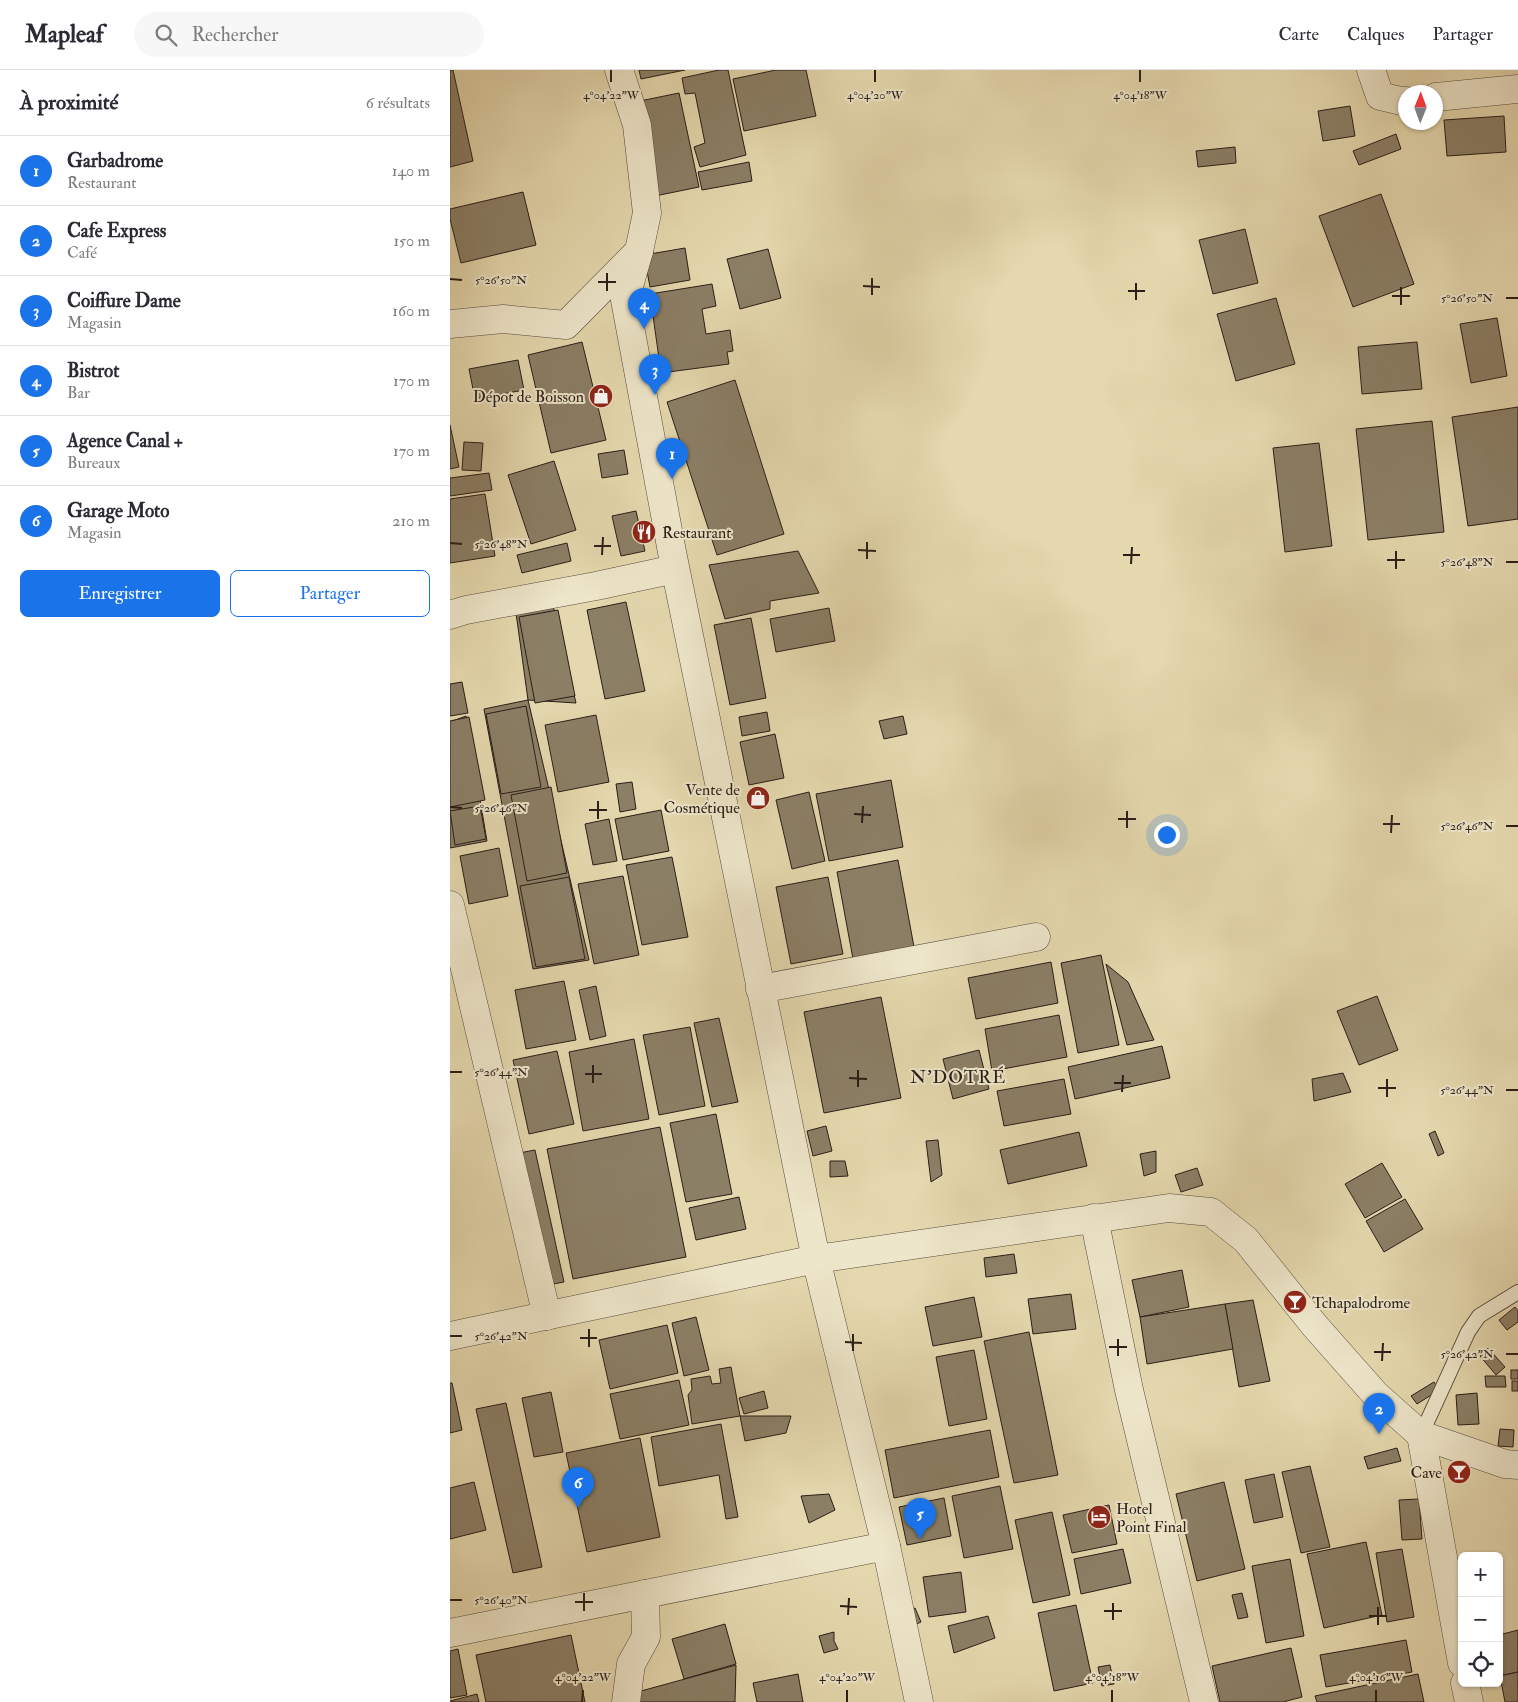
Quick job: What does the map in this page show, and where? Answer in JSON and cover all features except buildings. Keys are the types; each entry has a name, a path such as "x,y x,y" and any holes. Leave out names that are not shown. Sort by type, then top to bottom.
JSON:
{"street":[{"path":"619,70 637,125 647,213 639,251 625,300 675,570 816,1259 886,1546 919,1702"},
{"path":"1371,70 1380,96 1398,100"},
{"path":"1443,96 1518,89"},
{"path":"450,324 504,319 566,325 639,251"},
{"path":"450,615 466,610 675,570"},
{"path":"450,905 547,1316"},
{"path":"760,989 1036,936"},
{"path":"450,1336 816,1259 1169,1208 1211,1212 1246,1240 1315,1326 1376,1395 1421,1435 1505,1464 1518,1465"},
{"path":"1094,1218 1129,1390 1204,1702"},
{"path":"1421,1435 1458,1642"},
{"path":"450,1633 886,1546"},
{"path":"626,1702 630,1664 646,1637 645,1594"},
{"path":"1466,1687 1469,1702"}],"lane":[{"path":"1421,1435 1468,1332 1479,1316 1518,1292"}],"place":[{"name":"Bistrot","path":"644,329"},
{"name":"Coiffure Dame","path":"655,395"},
{"name":"Dépot de Boisson","path":"601,396"},
{"name":"Garbadrome","path":"672,479"},
{"name":"Restaurant","path":"644,532"},
{"name":"Vente de Cosmétique","path":"758,798"},
{"name":"Tchapalodrome","path":"1295,1302"},
{"name":"Cafe Express","path":"1379,1434"},
{"name":"Cave","path":"1459,1472"},
{"name":"Garage Moto","path":"578,1508"},
{"name":"Hotel Point Final","path":"1099,1517"},
{"name":"Agence Canal +","path":"920,1539"}],"district":[{"name":"N’DOTRÉ","path":"958,1077"}]}
